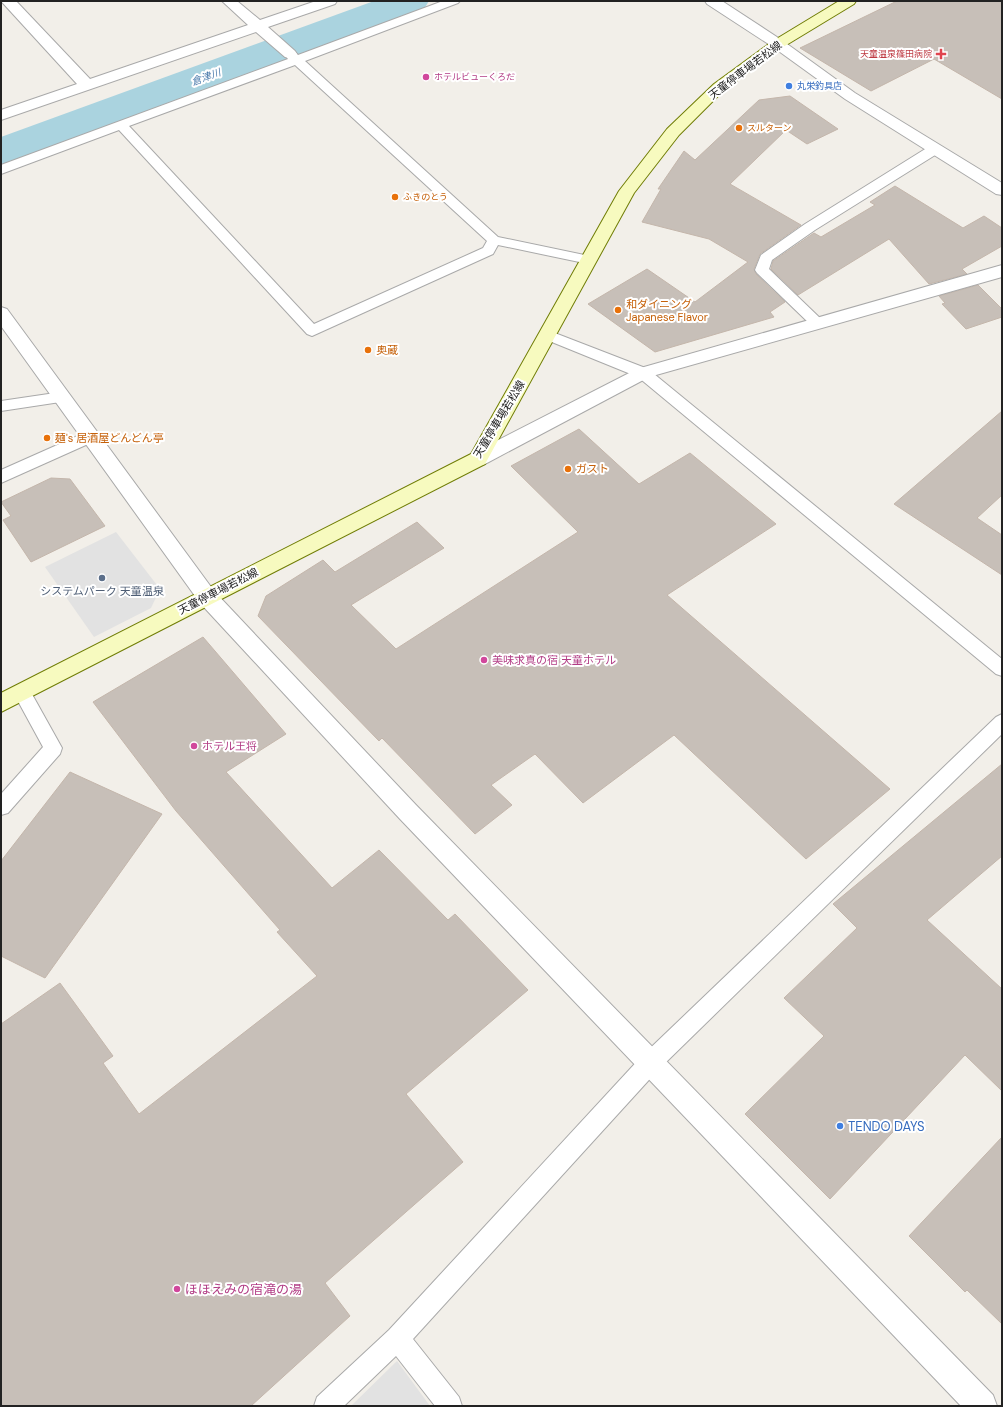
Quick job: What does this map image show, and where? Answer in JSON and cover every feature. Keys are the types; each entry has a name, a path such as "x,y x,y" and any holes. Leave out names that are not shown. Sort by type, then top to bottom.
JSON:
{"main road":[{"name":"天童停車場若松線","path":"1,703 478,459 627,191 673,132 718,87 778,44 824,14 849,1"}],"street":[{"path":"8,1 88,85"},
{"path":"229,1 292,57"},
{"path":"1,115 260,29 330,1"},
{"path":"712,1 778,44 850,96 1002,190"},
{"path":"478,459 643,373 816,322 1002,271"},
{"path":"1,313 206,597 408,812 982,1406"}],"lane":[{"path":"1,170 121,125 292,57 454,1"},
{"path":"292,57 494,240 590,260"},
{"path":"121,125 312,331 488,251 494,240"},
{"path":"816,322 762,270 766,258 810,227 935,149"},
{"path":"547,335 643,373 1002,669"},
{"path":"1,406 62,397"},
{"path":"1,477 91,436"},
{"path":"1,806 53,748 22,692"},
{"path":"326,1406 397,1338 650,1063 1002,722"},
{"path":"397,1338 450,1406"}],"shaded area":[{"name":"システムパーク 天童温泉","path":"116,532 160,589 151,608 94,637 45,567"},
{"path":"397,1361 430,1406 351,1406"}],"building":[{"path":"897,1 1002,1 1002,99 934,59 871,91 800,48"},
{"path":"790,96 838,129 807,144 786,130 730,184 801,225 760,254 754,269 756,274 785,302 770,312 774,317 655,352 588,304 647,269 695,302 748,262 709,239 642,222 661,189 658,189 684,151 695,160 759,100"},
{"path":"895,186 963,228 984,216 1002,228 1002,246 962,269 967,274 929,284 889,239 798,295 771,269 773,261 814,233 821,237 875,205 870,202"},
{"path":"978,285 1002,309 1002,317 966,329 942,304 945,303 939,296"},
{"path":"1002,411 1002,495 977,518 1002,535 1002,575 894,504"},
{"path":"579,429 639,484 690,453 776,524 667,595 890,789 806,859 674,735 583,803 535,754 491,785 512,805 475,834 382,738 379,741 258,616 266,596 323,560 335,572 417,522 444,548 351,605 396,649 578,532 511,466"},
{"path":"51,478 70,479 105,526 31,562 3,520 11,516 1,502"},
{"path":"203,637 286,734 226,772 332,888 379,850 448,920 455,914 528,990 406,1094 463,1162 325,1283 350,1316 251,1406 1,1406 1,1024 60,983 113,1056 103,1063 139,1114 317,976 277,932 280,930 176,811 93,702"},
{"path":"1002,764 1002,856 927,920 1002,989 1002,1091 965,1055 830,1199 745,1114 824,1036 784,998 857,928 833,904"},
{"path":"70,772 162,814 45,978 1,956 1,861"},
{"path":"1002,1137 1002,1324 967,1290 965,1292 909,1236"}],"waterway":[{"name":"倉津川","path":"1,152 410,1"}],"place":[{"name":"天童温泉篠田病院","path":"941,54"},
{"name":"ホテルビューくろだ","path":"426,77"},
{"name":"丸栄釣具店","path":"789,86"},
{"name":"スルターン","path":"739,128"},
{"name":"ふきのとう","path":"395,197"},
{"name":"和ダイニング Japanese Flavor","path":"618,310"},
{"name":"奥蔵","path":"368,350"},
{"name":"麺's 居酒屋どんどん亭","path":"47,438"},
{"name":"ガスト","path":"568,469"},
{"name":"システムパーク 天童温泉","path":"102,578"},
{"name":"美味求真の宿 天童ホテル","path":"484,660"},
{"name":"ホテル王将","path":"194,746"},
{"name":"TENDO DAYS","path":"840,1126"},
{"name":"ほほえみの宿滝の湯","path":"177,1289"}]}
